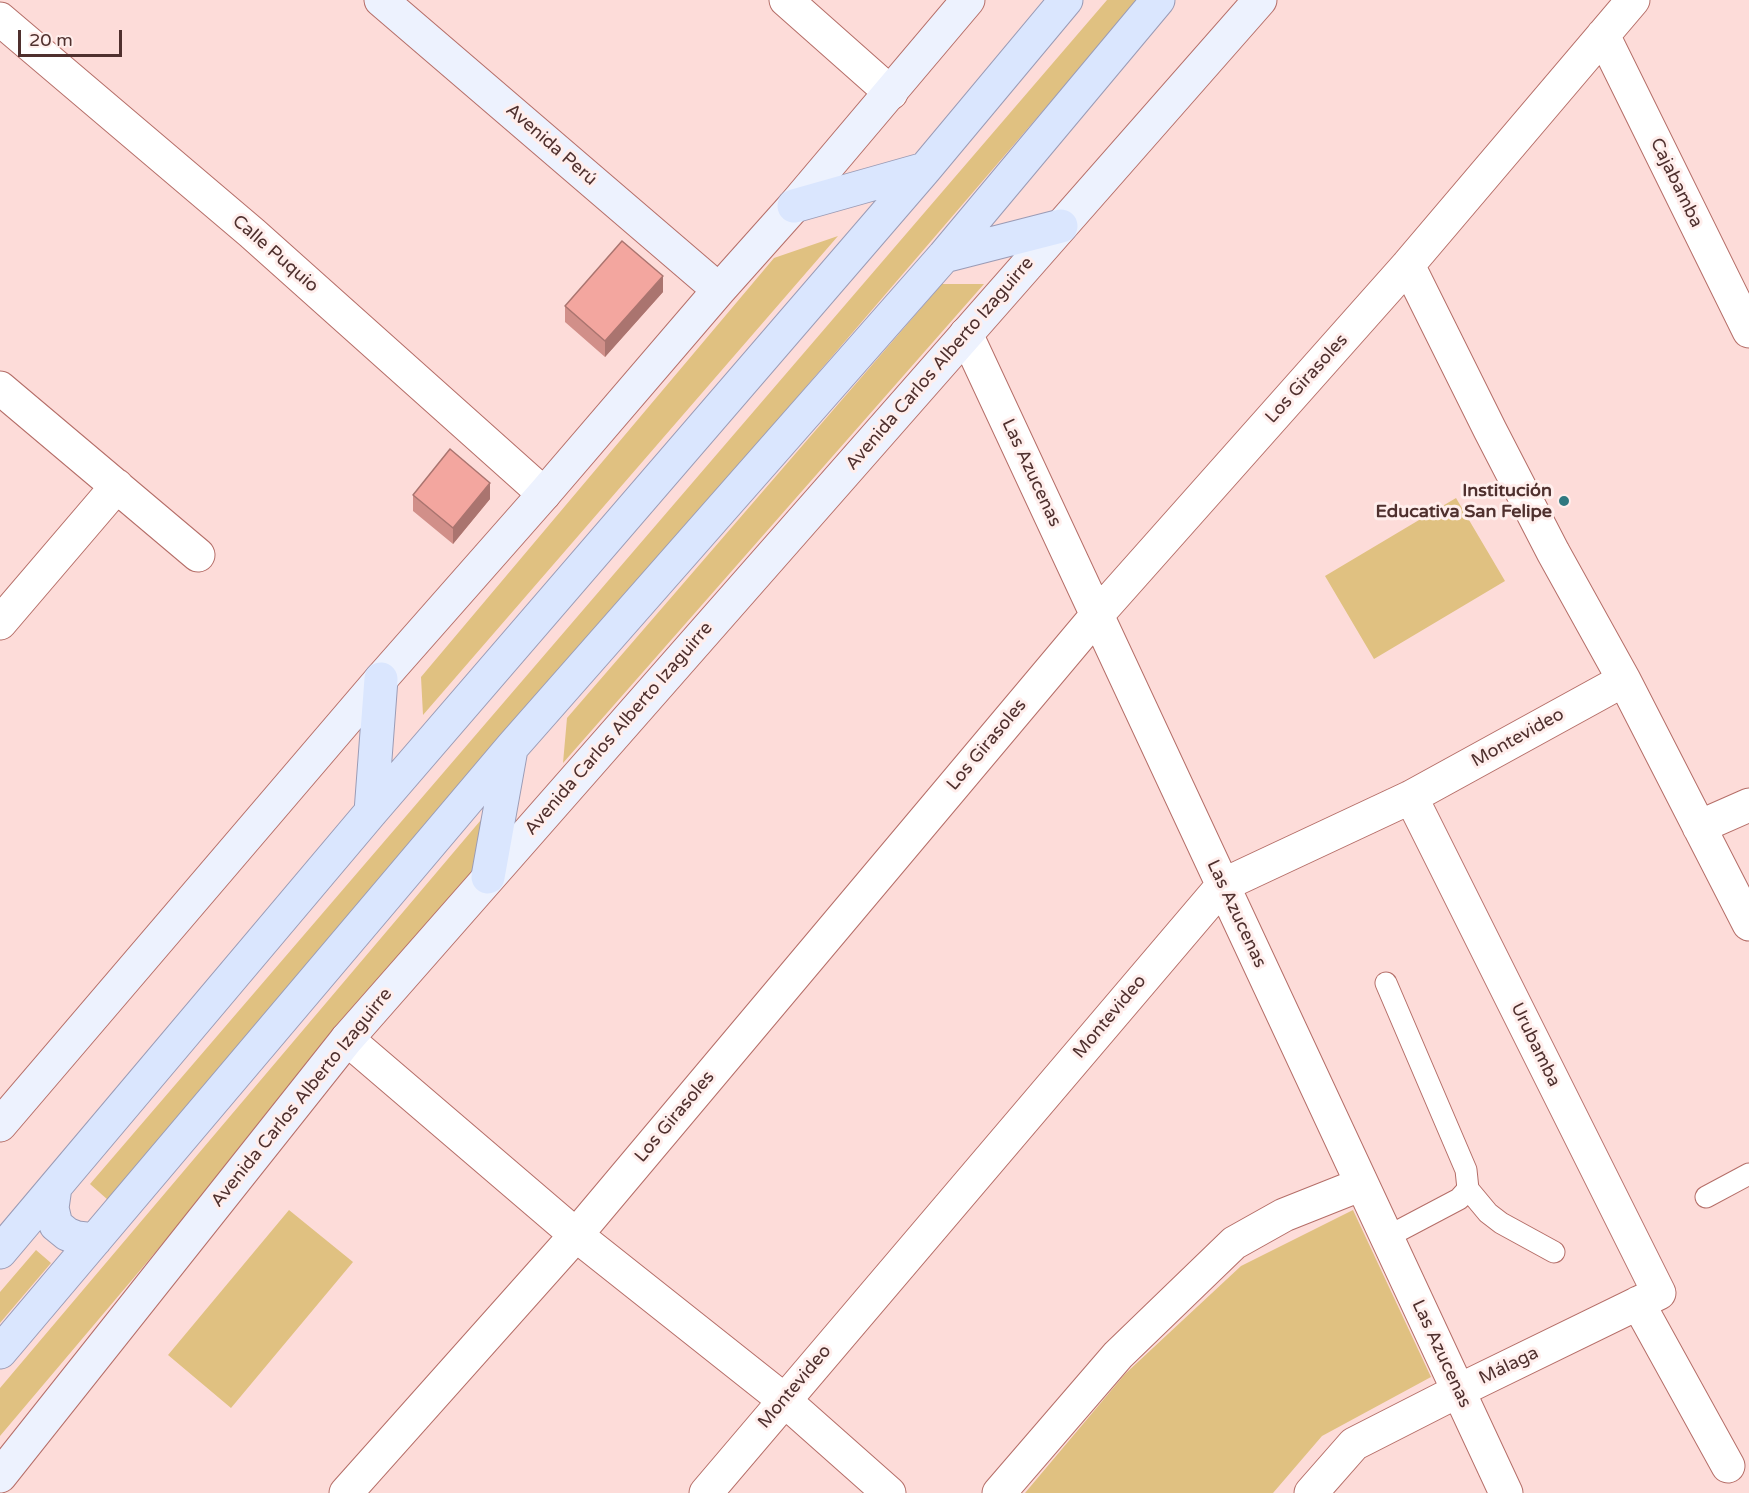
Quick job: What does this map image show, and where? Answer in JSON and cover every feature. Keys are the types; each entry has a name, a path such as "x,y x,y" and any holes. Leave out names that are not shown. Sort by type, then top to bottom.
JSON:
{"main road":[{"path":"0,1252 371,812 925,170 1066,0"},
{"path":"0,1352 512,747 944,256 1158,0"},
{"path":"794,206 925,170"},
{"path":"944,256 1061,226"},
{"path":"371,812 381,679"},
{"path":"488,877 512,747"},
{"path":"55,1187 52,1208 56,1225 76,1238 95,1240"}],"street":[{"name":"Avenida Perú","path":"381,0 719,290"},
{"path":"786,0 891,93"},
{"path":"0,1125 381,679 794,206 968,0"},
{"name":"Avenida Carlos Alberto Izaguirre","path":"0,1476 347,1039 1260,0"},
{"name":"Los Girasoles","path":"345,1493 576,1235 1097,615 1408,264 1633,0"},
{"name":"Calle Puquio","path":"0,20 252,233 544,494"},
{"name":"Cajabamba","path":"1603,35 1749,331"},
{"path":"1408,264 1553,552 1624,681 1749,924"},
{"name":"Las Azucenas","path":"966,334 1506,1493"},
{"path":"0,388 198,555"},
{"path":"0,623 117,486"},
{"name":"Montevideo","path":"706,1493 1223,885 1411,797 1624,681"},
{"name":"Urubamba","path":"1411,797 1728,1466"},
{"path":"1699,827 1749,805"},
{"path":"347,1039 576,1235 783,1400 889,1493"},
{"path":"999,1493 1118,1355 1234,1243 1284,1215 1362,1184"},
{"name":"Málaga","path":"1311,1493 1354,1444 1648,1298"}],"lane":[{"path":"1386,983 1466,1170 1468,1189 1488,1213 1501,1223 1554,1252"},
{"path":"1706,1197 1749,1174"},
{"path":"1387,1237 1459,1198 1468,1189"}],"shaded area":[{"path":"1107,0 1138,0 108,1200 90,1184"},
{"path":"838,236 423,715 421,677 774,258"},
{"path":"942,284 984,284 563,763 567,718"},
{"path":"1456,498 1505,581 1374,659 1325,576"},
{"path":"497,801 497,848 0,1436 0,1388"},
{"path":"289,1210 353,1262 231,1408 168,1355"},
{"path":"1353,1210 1431,1377 1322,1436 1273,1493 1025,1493 1125,1374 1241,1266"},
{"path":"36,1250 51,1263 0,1323 0,1292"}],"building":[{"path":"622,241 663,276 605,341 565,306"},
{"path":"450,449 490,483 453,528 413,495"}],"place":[{"name":"Institución Educativa San Felipe","path":"1564,501"}]}
